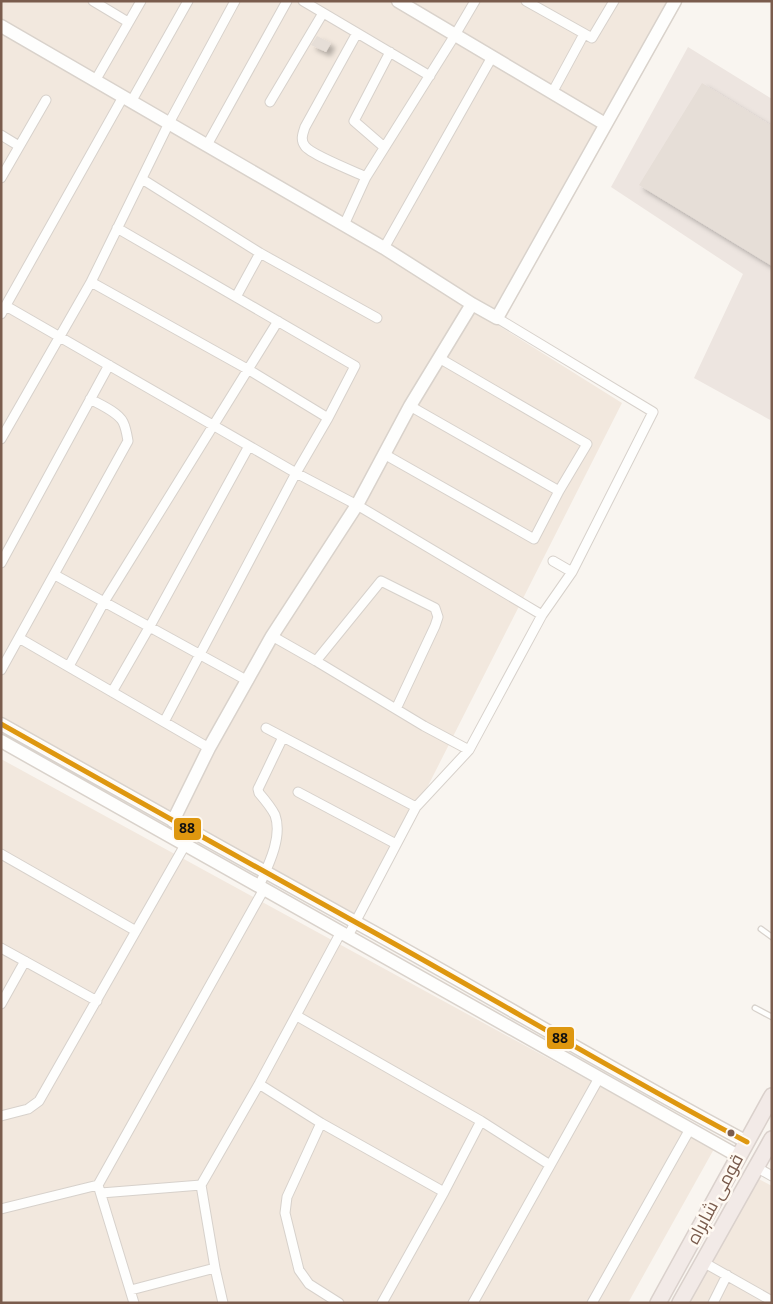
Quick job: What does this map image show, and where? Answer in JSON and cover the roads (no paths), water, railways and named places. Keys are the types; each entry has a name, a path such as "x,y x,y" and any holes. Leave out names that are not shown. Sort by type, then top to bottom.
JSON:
{"highway":[{"name":"قومی شاہراہ","path":"658,1303 772,1096"},
{"name":"قومی شاہراہ","path":"680,1303 764,1160 772,1139"}],"street":[{"path":"94,1 128,22"},
{"path":"95,81 141,1"},
{"path":"188,1 127,99 4,310 60,336 213,426 356,505 542,615"},
{"path":"1,439 91,282 169,124 236,1"},
{"path":"207,145 287,1"},
{"path":"303,1 430,76"},
{"path":"398,1 605,124"},
{"path":"344,225 366,177 475,1"},
{"path":"526,1 592,38 614,1"},
{"path":"497,318 675,1"},
{"path":"270,102 323,13"},
{"path":"1,26 384,248 472,304 653,412 572,572 542,615 469,750 416,807 355,922 344,934 201,1185 215,1268 224,1303"},
{"path":"358,34 305,127 302,137 304,146 314,153 366,177"},
{"path":"552,92 584,34"},
{"path":"384,147 354,121 390,52"},
{"path":"384,248 492,57"},
{"path":"1,178 46,100"},
{"path":"1,135 20,146"},
{"path":"142,179 260,253 378,318"},
{"path":"117,228 356,366 296,473 164,722"},
{"path":"236,296 260,253"},
{"path":"91,282 249,370 328,418"},
{"path":"172,821 272,636 356,505 410,406 472,304"},
{"path":"69,666 104,602 278,321"},
{"path":"384,454 534,539 559,491 587,444 439,358"},
{"path":"1,563 109,365"},
{"path":"1,670 128,442 122,420 106,407 90,399"},
{"path":"410,406 559,491"},
{"path":"112,692 249,446"},
{"path":"554,561 572,572"},
{"path":"55,574 248,681"},
{"path":"316,661 381,581 435,608 438,617 435,626 396,709"},
{"path":"272,636 424,726 469,750"},
{"path":"19,638 210,748"},
{"path":"1,724 747,1142"},
{"path":"266,728 416,807"},
{"path":"134,1303 100,1189 262,888 278,834 276,820 271,808 258,789 283,737"},
{"path":"1,741 738,1156"},
{"path":"298,792 396,844"},
{"path":"1,1116 28,1109 39,1101 185,845"},
{"path":"1,854 136,931"},
{"path":"1,948 97,1001"},
{"path":"398,964 405,950"},
{"path":"1,1004 25,961"},
{"path":"296,1016 481,1121 550,1164"},
{"path":"473,1303 599,1078"},
{"path":"259,1084 321,1123 444,1192"},
{"path":"382,1303 481,1121"},
{"path":"321,1123 286,1197 285,1213 300,1270 309,1284 339,1303"},
{"path":"592,1303 690,1129"},
{"path":"764,1160 772,1176"},
{"path":"1,1209 100,1189 201,1185"},
{"path":"703,1262 772,1300"},
{"path":"131,1290 215,1268"},
{"path":"713,1303 727,1275"}],"lane":[{"path":"761,929 772,937"},
{"path":"755,1008 772,1017"}]}
